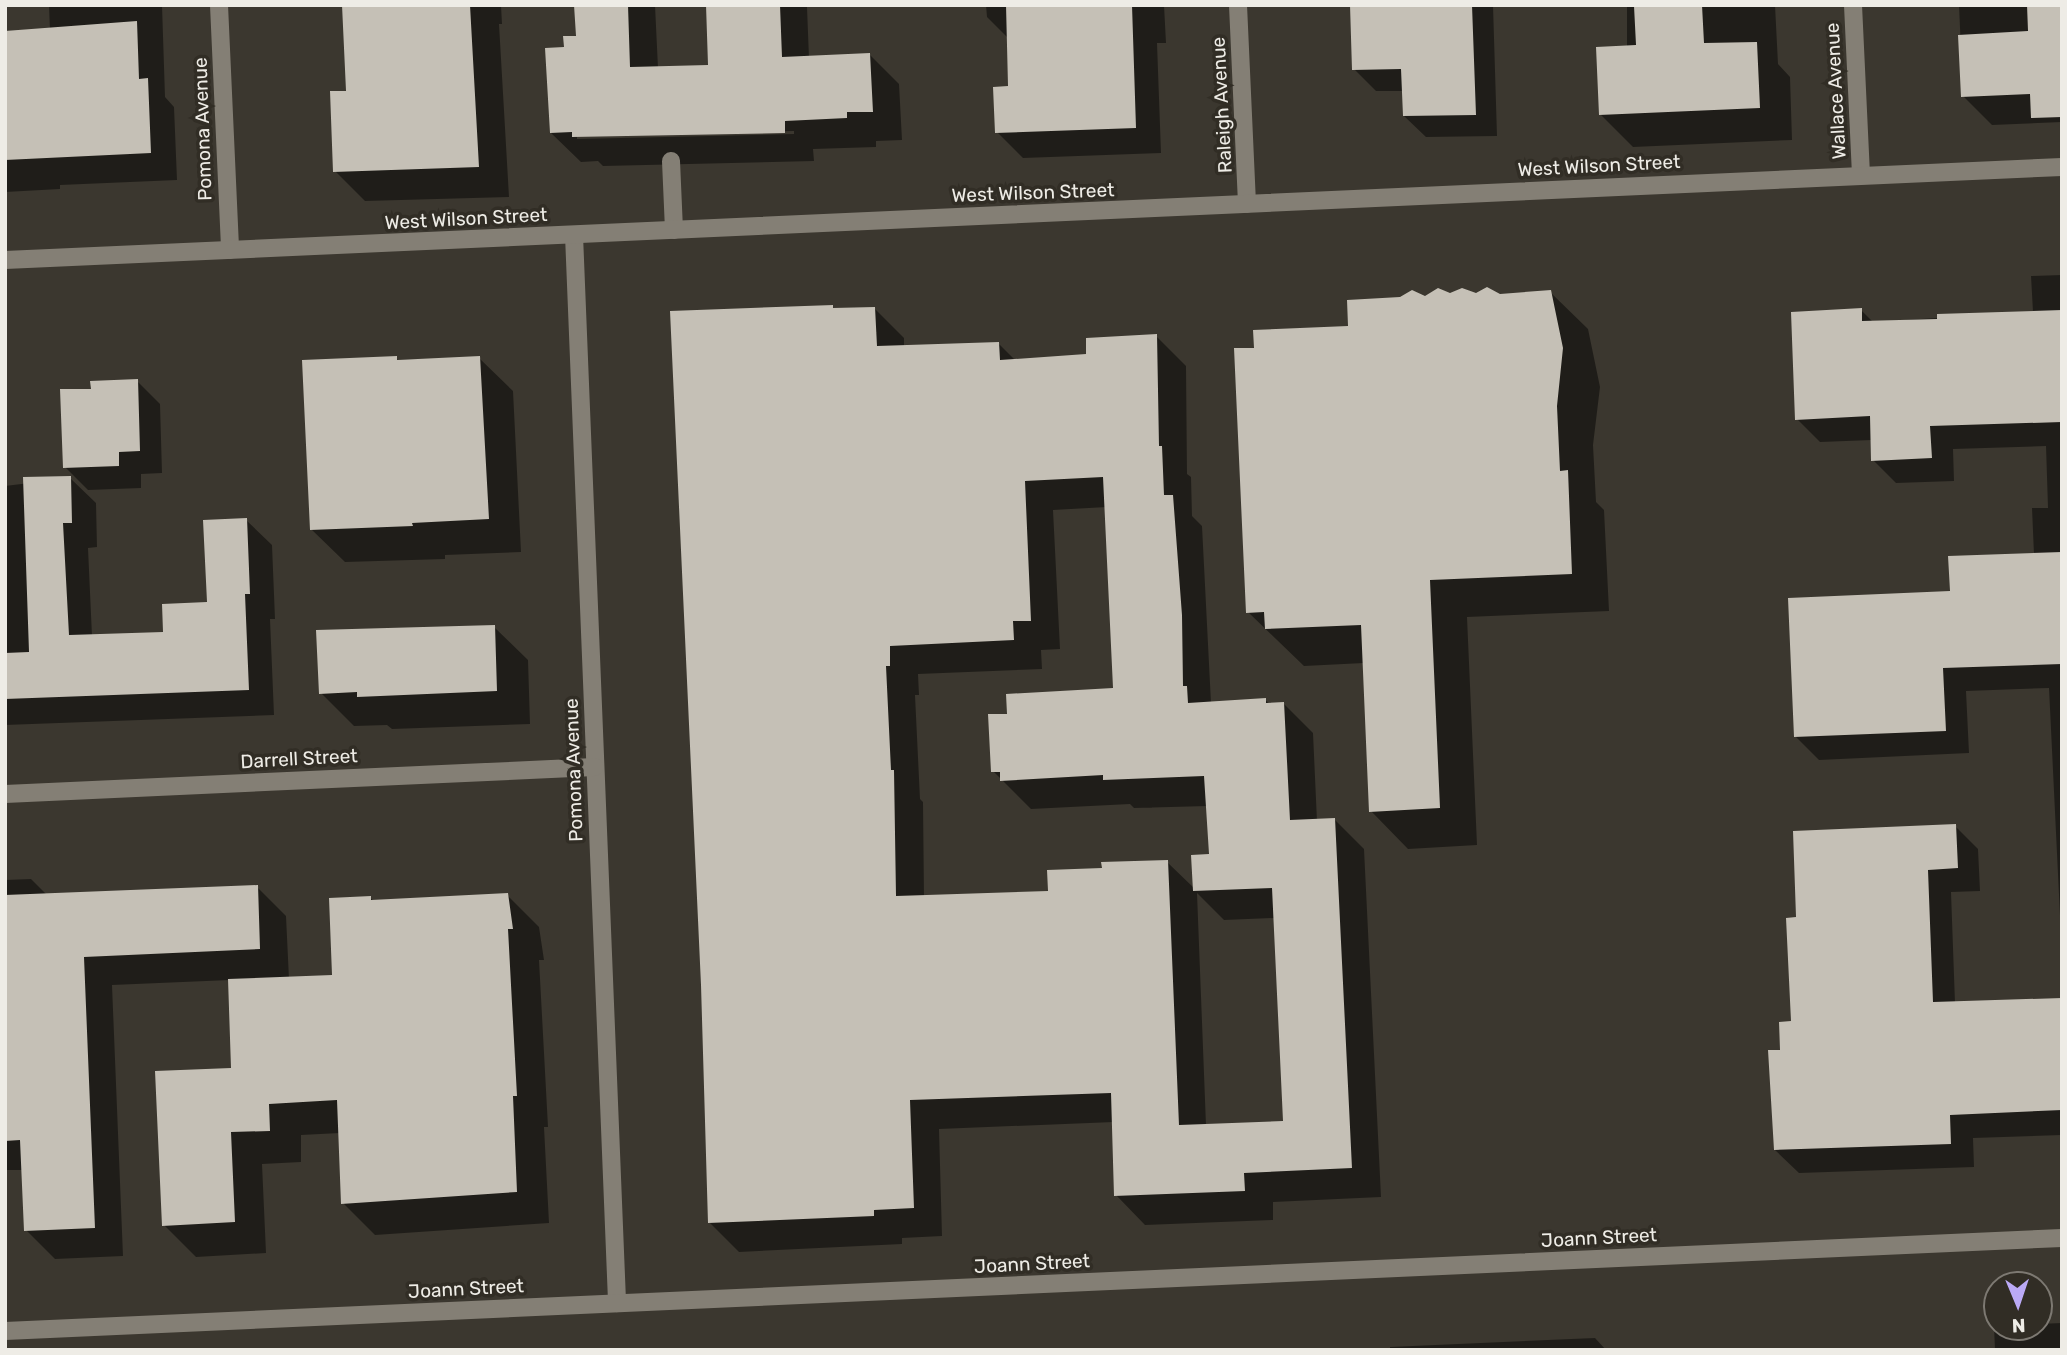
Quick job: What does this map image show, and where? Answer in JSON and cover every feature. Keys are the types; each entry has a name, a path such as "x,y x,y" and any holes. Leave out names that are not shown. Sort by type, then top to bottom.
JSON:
{"street":[{"name":"Pomona Avenue","path":"219,5 230,250"},
{"name":"Raleigh Avenue","path":"1238,5 1247,204"},
{"name":"Wallace Avenue","path":"1853,5 1861,176"},
{"path":"671,161 674,230"},
{"name":"West Wilson Street","path":"5,260 2062,167"},
{"name":"Pomona Avenue","path":"574,235 617,1303"},
{"name":"Darrell Street","path":"5,794 594,766"},
{"name":"Joann Street","path":"5,1331 2062,1238"}],"building":[{"path":"342,5 470,5 479,167 333,172 330,91 346,91"},
{"path":"574,5 628,5 630,67 708,65 706,5 780,5 782,57 870,53 873,112 847,112 847,118 785,121 785,133 572,137 572,132 550,133 545,48 564,47 563,36 576,36"},
{"path":"1006,5 1132,5 1136,128 995,133 993,87 1008,86"},
{"path":"1350,5 1472,5 1476,115 1403,116 1401,69 1352,70"},
{"path":"1702,5 1704,43 1757,42 1760,108 1599,115 1596,47 1636,45 1634,6"},
{"path":"2027,5 2062,5 2062,117 2031,118 2030,94 1961,97 1958,35 2028,31"},
{"path":"137,21 139,79 148,78 151,153 5,160 5,31"},
{"path":"1487,287 1500,294 1551,290 1563,348 1557,406 1560,471 1568,470 1572,574 1430,580 1440,808 1369,812 1361,625 1265,629 1264,612 1246,613 1234,348 1254,348 1253,330 1348,326 1347,300 1400,297 1412,290 1425,296 1438,288 1450,293 1462,288 1476,293"},
{"path":"833,305 833,308 875,307 877,346 999,342 1000,360 1086,354 1086,338 1157,334 1159,446 1162,446 1164,495 1173,495 1182,615 1183,686 1187,686 1188,703 1266,698 1266,703 1284,702 1290,820 1335,818 1352,1168 1244,1173 1245,1191 1114,1196 1111,1093 910,1100 914,1208 874,1210 874,1216 708,1223 701,985 670,311","holes":["1103,477 1113,688 1006,694 1007,714 988,714 991,772 1000,772 1000,781 1103,775 1103,780 1204,776 1209,854 1191,855 1193,891 1272,888 1283,1121 1179,1125 1168,860 1101,862 1102,868 1047,870 1048,891 896,896 894,770 891,770 886,666 890,666 890,646 1014,640 1013,621 1031,621 1025,481"]},
{"path":"1862,308 1862,321 1937,319 1937,314 2062,310 2062,422 1930,426 1932,458 1871,461 1870,416 1795,420 1791,312"},
{"path":"397,356 397,360 480,356 489,519 412,523 413,526 310,530 302,360"},
{"path":"138,379 140,451 119,452 119,466 63,468 60,389 91,389 90,381"},
{"path":"71,476 72,523 63,523 69,635 163,632 162,604 207,602 203,520 247,518 250,594 245,594 249,690 5,699 5,653 29,652 23,477"},
{"path":"2062,552 2062,664 1943,668 1946,731 1794,737 1788,598 1950,591 1948,556"},
{"path":"495,625 497,691 357,697 357,692 319,694 316,630"},
{"path":"1956,824 1958,868 1928,870 1933,1002 2062,998 2062,1110 1950,1115 1951,1144 1774,1150 1768,1050 1780,1050 1779,1022 1791,1021 1786,918 1796,917 1793,831"},
{"path":"258,885 260,949 84,957 95,1228 24,1231 20,1140 5,1141 5,895"},
{"path":"508,893 513,929 508,929 517,1096 513,1096 517,1192 341,1204 337,1100 269,1104 270,1131 231,1132 235,1222 162,1226 155,1071 231,1068 228,979 332,975 329,898 371,896 371,900"}]}
